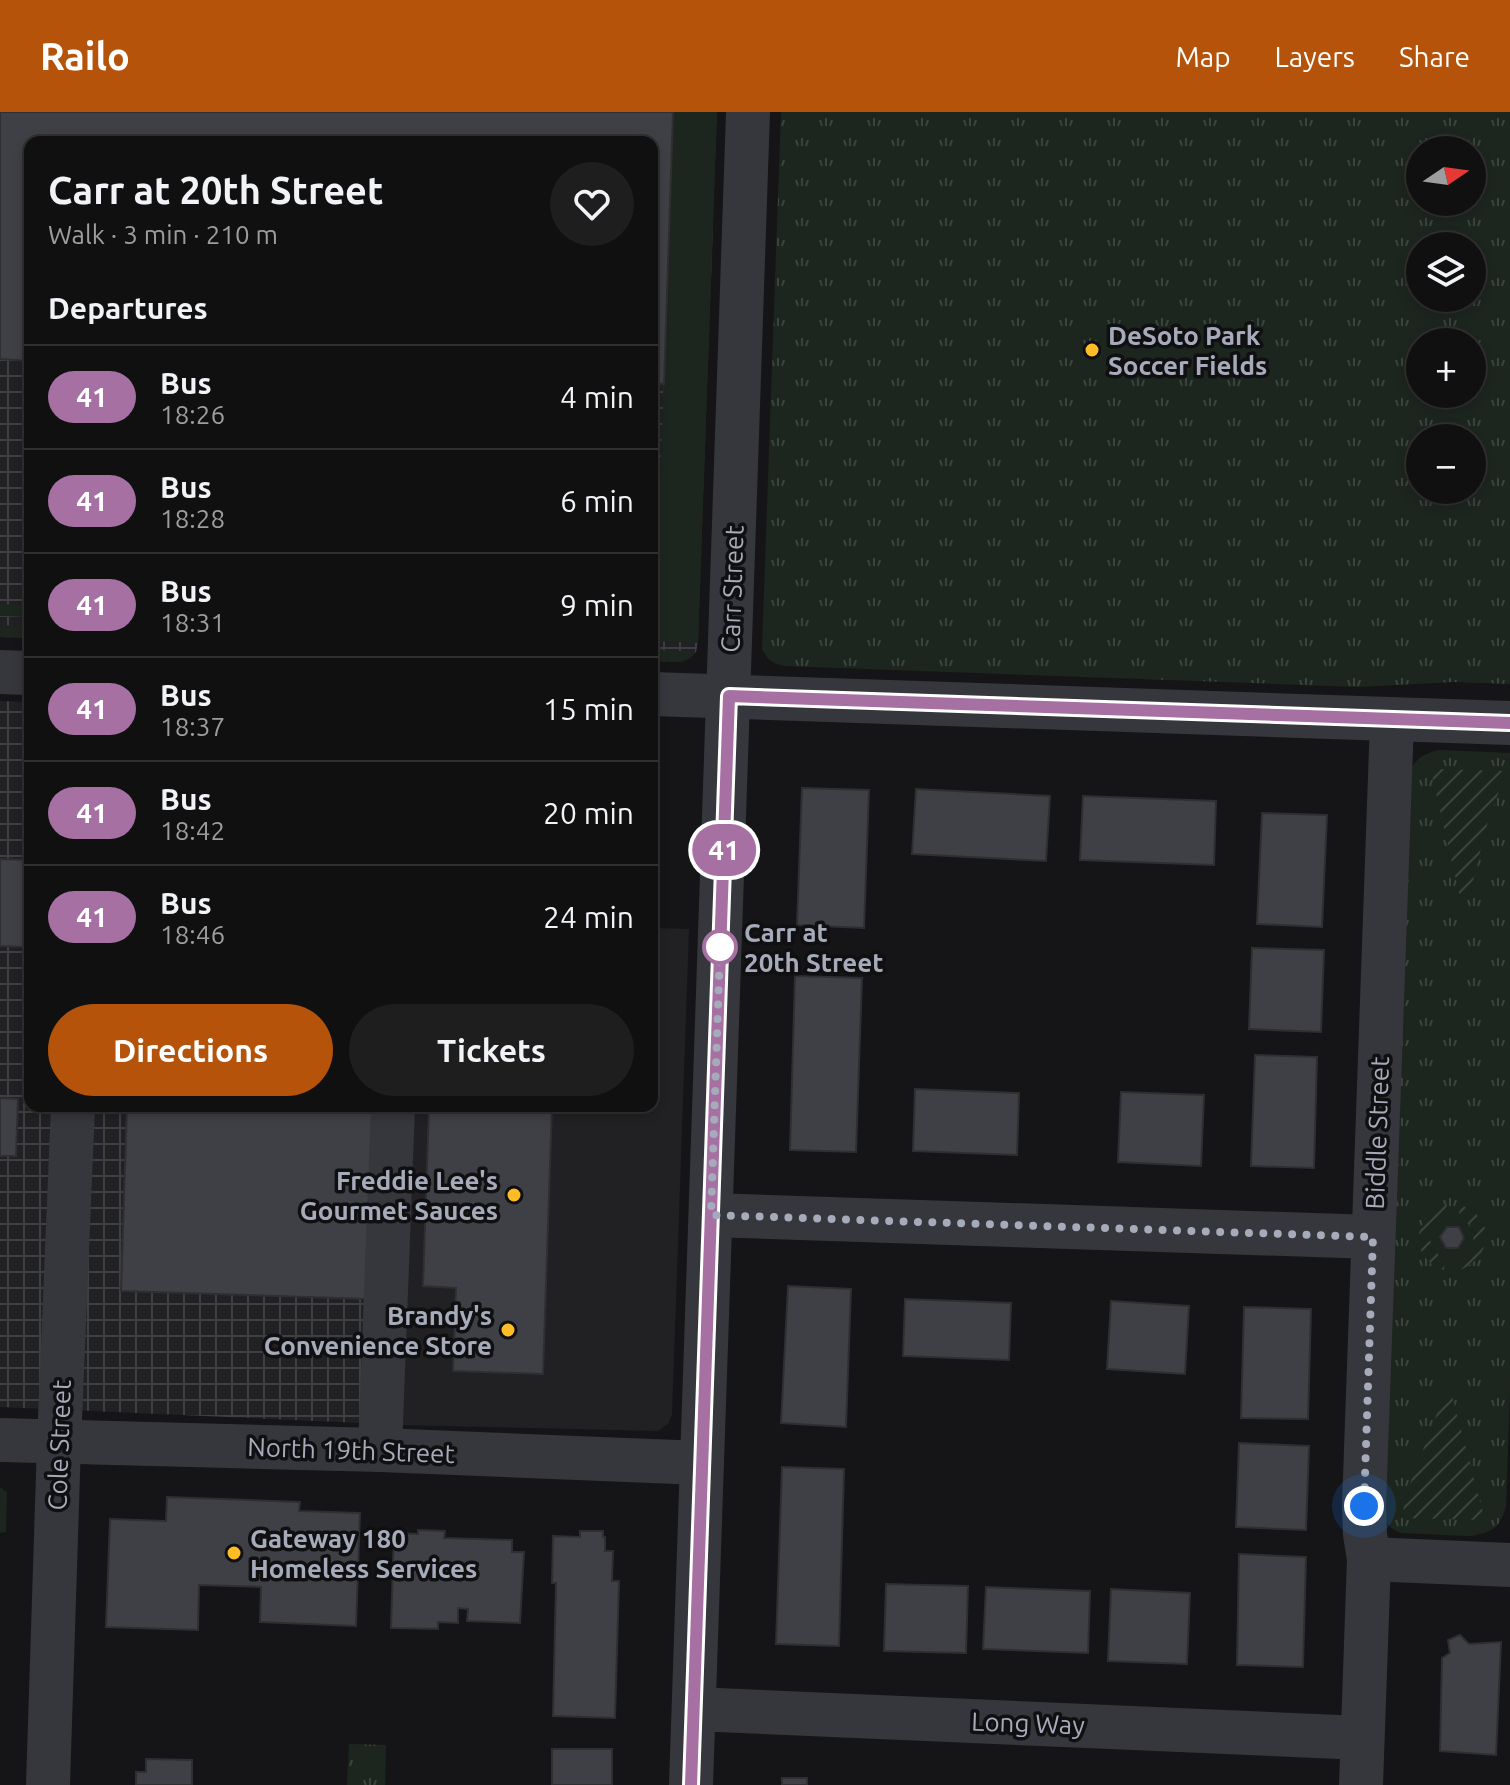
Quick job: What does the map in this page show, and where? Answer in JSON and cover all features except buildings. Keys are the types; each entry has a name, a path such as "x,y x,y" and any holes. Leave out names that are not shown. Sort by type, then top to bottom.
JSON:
{"street":[{"name":"Carr Street","path":"691,1785 748,112"},
{"path":"0,672 24,673"},
{"path":"658,694 1510,723"},
{"name":"Biddle Street","path":"1361,1785 1369,1559 1364,1506 1392,720"},
{"name":"Cole Street","path":"48,1785 73,1112"},
{"path":"380,1450 393,1112"},
{"path":"711,1215 1373,1237"},
{"name":"North 19th Street","path":"0,1440 380,1450 702,1463"},
{"path":"1369,1559 1510,1565"},
{"name":"Long Way","path":"694,1709 1362,1738"}],"shaded area":[{"path":"0,112 717,112 698,643 696,652 689,659 681,662 658,661 658,136 24,136 24,638 0,637"},
{"path":"0,701 24,702 24,1112 381,1112 361,1423 0,1407"},
{"path":"658,928 689,929 672,1415 668,1424 658,1431 397,1425 410,1112 658,1112"}],"green space":[{"path":"673,112 717,112 698,643 658,641 658,536"},
{"path":"781,112 1510,112 1510,684 1453,682 1358,687 786,666 766,656 762,649"},
{"path":"0,604 24,605 24,617 0,616"},
{"path":"0,625 24,626 24,638 0,637"},
{"path":"658,650 687,651 693,655 681,662 658,661"},
{"path":"1441,750 1510,753 1510,1387 1506,1506 1495,1527 1471,1536 1401,1533 1390,1526 1383,1515 1408,774 1421,757"},
{"path":"1432,770 1506,771 1486,828 1469,897 1462,900 1432,776"},
{"path":"1447,1204 1446,1216 1434,1225 1430,1237 1434,1249 1445,1259 1444,1270 1424,1256 1419,1237 1427,1217"},
{"path":"1460,1205 1480,1219 1486,1238 1478,1258 1457,1271 1458,1259 1470,1250 1473,1241 1470,1225 1459,1217"},
{"path":"1446,1390 1451,1392 1485,1520 1402,1518 1406,1494"},
{"path":"0,1487 7,1492 6,1532 0,1533"},
{"path":"349,1744 386,1745 385,1785 347,1785"}],"bus line":[{"name":"41","path":"691,1785 729,696 1510,723"}],"place":[{"name":"DeSoto Park Soccer Fields","path":"1092,350"},
{"name":"Carr at 20th Street","path":"720,947"},
{"name":"Freddie Lee's Gourmet Sauces","path":"514,1195"},
{"name":"Brandy's Convenience Store","path":"508,1330"},
{"name":"Gateway 180 Homeless Services","path":"234,1553"}],"route":[{"path":"720,947 711,1215 1373,1237 1364,1506"}]}
